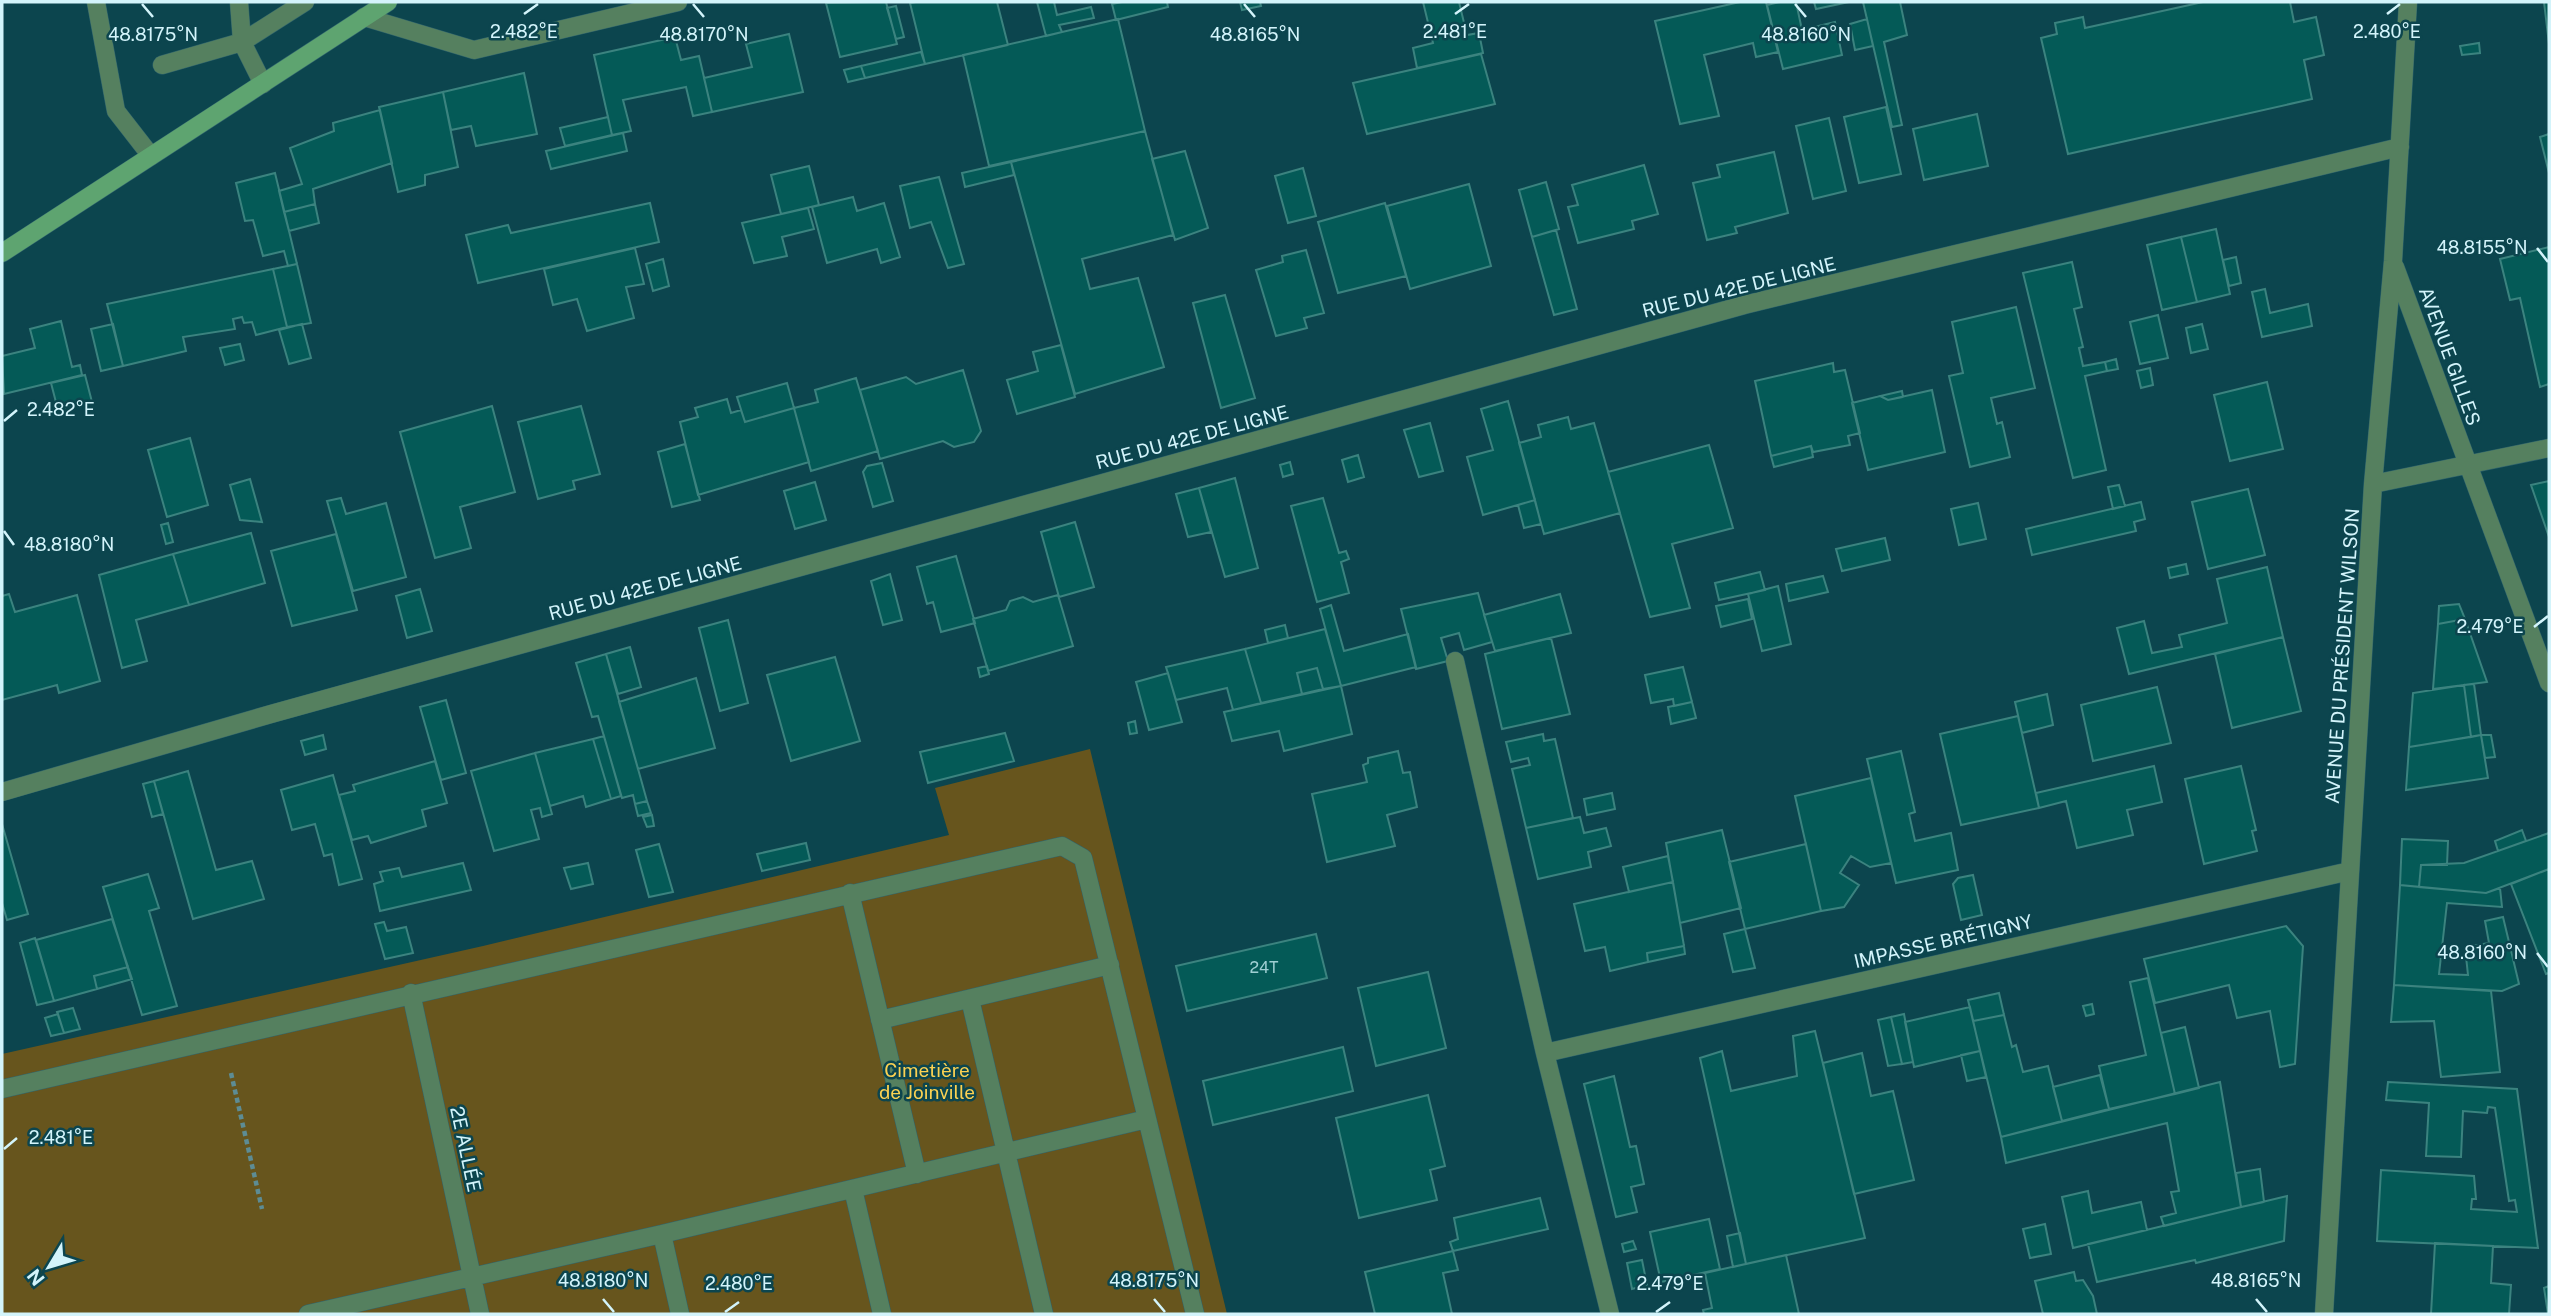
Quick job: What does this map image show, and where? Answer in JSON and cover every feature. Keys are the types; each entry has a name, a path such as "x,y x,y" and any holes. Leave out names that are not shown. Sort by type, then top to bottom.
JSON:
{"main road":[{"path":"2,253 388,2"}],"street":[{"path":"96,2 116,111 151,156"},
{"path":"239,2 242,42 264,84"},
{"path":"162,65 242,42 305,2"},
{"path":"364,17 474,50 678,2"},
{"name":"AVENUE DU PRÉSIDENT WILSON","path":"2324,1314 2374,484 2393,261 2408,2"},
{"name":"RUE DU 42E DE LIGNE","path":"2,792 284,710 1744,305 2400,147"},
{"name":"AVENUE GILLES","path":"2393,261 2549,683"},
{"path":"2374,484 2549,448"},
{"path":"1455,661 1545,1053 1610,1314"},
{"path":"2,1089 411,993 1062,846 1083,858 1195,1314"},
{"name":"IMPASSE BRÉTIGNY","path":"1545,1053 2350,871"},
{"path":"850,894 917,1174"},
{"path":"880,1020 1110,965"},
{"name":"2E ALLÉE","path":"411,993 480,1314"},
{"path":"970,999 1044,1314"},
{"path":"308,1314 662,1234 1147,1119"},
{"path":"853,1189 882,1314"},
{"path":"662,1234 680,1314"}],"path":[{"path":"223,1037 262,1209"}],"green space":[{"name":"Cimetière de Joinville","path":"1090,749 1227,1314 2,1314 2,1054 483,946 949,835 935,788"}],"building":[{"path":"886,2 897,44 840,57 826,3"},
{"path":"997,2 1008,45 925,64 910,3"},
{"path":"1037,2 1054,2 1057,15 1091,7 1094,18 1059,25 1062,32 1046,36"},
{"path":"1167,2 1168,7 1116,20 1112,4"},
{"path":"1240,2 1260,2 1261,6 1242,10"},
{"path":"1423,2 1459,2 1467,35 1479,33 1483,53 1417,68 1413,48 1433,43"},
{"path":"1740,2 1766,2 1778,52 1756,57 1753,43 1704,55 1719,116 1680,124 1655,21"},
{"path":"1796,2 1802,30 1835,22 1842,55 1783,69 1767,5"},
{"path":"1814,2 1849,2 1816,9"},
{"path":"1863,2 1900,2 1907,35 1884,42 1902,125 1892,127"},
{"path":"2203,2 2290,2 2294,22 2316,17 2324,55 2304,60 2312,99 2068,154 2041,38 2057,34 2055,23 2083,17 2085,28"},
{"path":"2544,2 2549,2 2549,44"},
{"path":"896,6 904,37 896,39 887,8"},
{"path":"1118,19 1145,131 989,166 963,55"},
{"path":"1867,19 1873,46 1855,50 1850,24"},
{"path":"789,34 803,92 712,112 704,78 752,67 746,44"},
{"path":"675,37 681,60 699,56 712,112 693,116 686,87 623,100 631,131 612,135 594,55"},
{"path":"2479,43 2480,53 2462,55 2460,46"},
{"path":"921,52 925,64 865,78 861,66"},
{"path":"1481,54 1495,104 1367,134 1353,83"},
{"path":"861,66 865,78 848,82 844,70"},
{"path":"524,73 537,134 476,146 471,126 451,130 443,92"},
{"path":"443,92 458,167 425,175 425,185 398,192 379,107"},
{"path":"1886,107 1901,174 1859,183 1844,117"},
{"path":"380,110 392,163 313,189 315,204 284,212 279,191 302,184 290,148 334,131 333,123"},
{"path":"1977,114 1988,166 1924,180 1913,129"},
{"path":"608,117 612,135 565,146 560,128"},
{"path":"1829,118 1846,191 1813,199 1796,126"},
{"path":"1145,131 1173,235 1082,259 1090,289 1138,278 1164,367 1075,394 1011,162"},
{"path":"623,133 627,151 551,169 546,151"},
{"path":"2549,134 2549,173 2540,137"},
{"path":"1185,151 1208,228 1175,240 1152,159"},
{"path":"1774,152 1788,213 1735,227 1737,233 1707,240 1693,183 1720,177 1717,165"},
{"path":"1011,162 1014,175 965,187 962,173"},
{"path":"1644,165 1658,214 1632,221 1634,229 1578,243 1568,207 1578,205 1572,185"},
{"path":"809,166 819,205 781,214 771,175"},
{"path":"1303,168 1316,216 1288,223 1275,176"},
{"path":"275,173 297,264 288,266 284,251 263,256 253,220 245,221 236,183"},
{"path":"939,177 964,264 948,268 931,222 910,228 900,186"},
{"path":"1546,182 1559,229 1532,237 1519,190"},
{"path":"1469,184 1491,266 1410,289 1387,206"},
{"path":"853,197 857,211 884,203 900,257 881,263 877,249 827,263 812,207"},
{"path":"650,203 659,242 478,283 466,235 508,225 511,233"},
{"path":"1385,203 1406,276 1338,293 1318,222"},
{"path":"315,204 319,223 289,231 284,212"},
{"path":"808,208 814,229 782,237 787,256 754,263 742,223"},
{"path":"2216,229 2230,294 2197,302 2181,237"},
{"path":"1556,230 1577,309 1554,315 1532,237"},
{"path":"2181,237 2197,302 2162,310 2147,245"},
{"path":"2549,247 2549,384 2540,387 2520,298 2510,300 2500,259"},
{"path":"635,248 644,284 626,287 634,318 587,331 577,299 553,305 544,269"},
{"path":"1306,250 1324,313 1304,318 1307,328 1276,336 1256,270 1283,262 1282,256"},
{"path":"2236,257 2241,283 2229,286 2223,260"},
{"path":"663,259 669,286 653,291 646,264"},
{"path":"2072,262 2082,307 2074,309 2083,347 2079,348 2083,366 2105,362 2107,371 2085,376 2106,470 2073,478 2023,273"},
{"path":"297,264 311,323 287,327 273,269"},
{"path":"273,269 287,327 256,335 252,322 244,323 242,317 233,319 235,329 183,337 186,351 123,366 107,304"},
{"path":"2265,289 2270,313 2308,304 2312,326 2262,337 2252,292"},
{"path":"1225,295 1255,398 1221,408 1193,303"},
{"path":"2016,307 2035,388 1991,398 1997,424 2002,422 2010,457 1970,467 1949,376 1963,373 1952,322"},
{"path":"2158,315 2168,358 2140,364 2130,322"},
{"path":"61,321 72,367 80,365 82,375 4,394 2,356 35,348 30,329"},
{"path":"113,324 123,366 101,371 91,329"},
{"path":"302,324 311,358 289,364 279,330"},
{"path":"2202,324 2208,349 2191,353 2186,328"},
{"path":"240,344 244,360 225,365 220,348"},
{"path":"1061,345 1075,397 1017,414 1007,380 1038,371 1033,352"},
{"path":"2116,359 2118,369 2107,371 2105,362"},
{"path":"1833,363 1834,372 1845,370 1860,433 1848,436 1850,445 1813,452 1811,446 1771,456 1755,381"},
{"path":"2150,368 2153,385 2141,388 2137,371"},
{"path":"963,370 981,431 974,442 954,447 943,441 880,459 860,390 906,377 916,384"},
{"path":"85,375 92,402 58,410 51,383"},
{"path":"856,378 878,451 811,471 794,408 818,402 815,390"},
{"path":"2267,382 2283,449 2230,461 2214,395"},
{"path":"787,383 794,408 745,422 737,397"},
{"path":"1932,390 1945,452 1868,470 1852,403 1880,396 1888,400"},
{"path":"1902,391 1903,397 1888,400 1880,396"},
{"path":"727,399 731,413 741,410 745,422 794,408 809,462 698,495 680,422 698,417 695,408"},
{"path":"1508,401 1535,500 1483,515 1467,457 1493,450 1481,409"},
{"path":"492,406 515,492 460,507 471,548 435,558 400,432"},
{"path":"581,406 600,474 573,481 575,489 538,499 518,422"},
{"path":"1568,417 1571,429 1594,423 1620,513 1544,534 1519,443 1541,437 1538,425"},
{"path":"1430,423 1443,471 1419,477 1404,430"},
{"path":"190,438 208,505 167,517 148,450"},
{"path":"685,444 700,500 672,507 658,452"},
{"path":"1709,445 1733,528 1672,544 1690,608 1650,617 1608,472"},
{"path":"1811,446 1813,457 1774,467 1771,456"},
{"path":"1358,455 1364,477 1348,482 1342,460"},
{"path":"1290,462 1293,474 1283,477 1280,465"},
{"path":"882,463 893,501 873,507 863,472 867,466"},
{"path":"1235,478 1258,568 1225,577 1199,488"},
{"path":"250,479 262,522 240,520 230,485"},
{"path":"2549,481 2549,537 2531,485"},
{"path":"815,482 826,520 795,529 784,491"},
{"path":"2119,485 2125,506 2113,509 2108,487"},
{"path":"1199,488 1211,532 1188,537 1176,494"},
{"path":"2248,489 2265,555 2208,569 2192,502"},
{"path":"341,498 346,514 386,503 406,577 353,591 327,501"},
{"path":"1323,498 1339,553 1346,551 1349,559 1341,562 1349,593 1317,602 1291,506"},
{"path":"1535,500 1541,524 1524,528 1518,505"},
{"path":"2141,502 2145,519 2134,522 2136,531 2032,555 2026,529"},
{"path":"1978,503 1986,539 1959,545 1951,509"},
{"path":"1075,522 1094,587 1059,597 1041,532"},
{"path":"168,523 173,542 166,544 161,525"},
{"path":"251,533 265,583 189,605 173,554"},
{"path":"336,534 357,610 292,626 271,551"},
{"path":"1885,538 1890,560 1842,571 1836,549"},
{"path":"173,554 189,605 136,620 147,661 122,668 99,575"},
{"path":"956,556 975,623 941,632 933,602 927,604 917,567"},
{"path":"2186,564 2188,574 2170,578 2168,568"},
{"path":"2267,567 2283,637 2129,674 2117,628 2144,621 2152,653 2182,647 2179,635 2227,623 2217,579"},
{"path":"1760,572 1765,590 1719,600 1715,583"},
{"path":"890,574 902,620 883,625 871,581"},
{"path":"1823,576 1828,592 1789,601 1786,584"},
{"path":"1778,586 1791,644 1762,651 1748,594"},
{"path":"420,589 432,631 407,638 396,596"},
{"path":"1478,593 1492,642 1464,650 1459,633 1441,638 1448,661 1416,669 1401,609"},
{"path":"9,594 15,612 77,595 100,681 59,693 57,685 2,700 2,596"},
{"path":"1560,594 1571,633 1495,651 1484,615"},
{"path":"1058,595 1073,646 988,671 973,619 1006,610 1010,601 1023,597 1033,602"},
{"path":"1748,599 1752,619 1721,627 1716,606"},
{"path":"2459,604 2465,619 2438,624 2439,606"},
{"path":"1331,605 1344,651 1408,634 1416,667 1341,686 1320,609"},
{"path":"2465,619 2487,682 2433,689 2438,624"},
{"path":"728,620 748,703 720,711 699,628"},
{"path":"1285,625 1288,638 1268,643 1265,630"},
{"path":"1325,629 1341,686 1323,689 1317,668 1297,673 1302,694 1261,703 1245,649"},
{"path":"2283,637 2301,711 2232,728 2215,654"},
{"path":"1551,638 1570,714 1502,729 1485,654"},
{"path":"630,647 641,687 618,694 606,654"},
{"path":"1245,649 1261,703 1233,710 1227,688 1176,700 1166,667"},
{"path":"606,654 647,801 635,804 633,795 622,798 598,716 592,717 576,663"},
{"path":"835,657 860,741 791,761 767,675"},
{"path":"987,666 989,674 980,677 978,668"},
{"path":"1683,667 1692,702 1674,706 1673,699 1651,703 1645,675"},
{"path":"1317,668 1323,689 1302,694 1297,673"},
{"path":"1168,673 1182,722 1149,730 1136,682"},
{"path":"696,678 715,748 638,769 619,702"},
{"path":"2474,684 2481,735 2471,737 2464,685"},
{"path":"2464,685 2471,737 2409,747 2413,693"},
{"path":"1341,686 1352,734 1284,751 1279,731 1232,741 1224,712"},
{"path":"2157,687 2171,743 2093,761 2081,705"},
{"path":"2047,694 2053,725 2022,733 2015,702"},
{"path":"446,700 466,773 441,780 420,707"},
{"path":"1692,702 1696,718 1671,724 1668,707"},
{"path":"2018,716 2039,808 1961,825 1940,734"},
{"path":"1135,721 1137,733 1130,734 1128,723"},
{"path":"1005,733 1014,761 928,783 920,752"},
{"path":"1543,734 1544,741 1555,739 1573,818 1526,828 1512,769 1530,765 1528,758 1511,762 1506,742"},
{"path":"323,735 326,749 305,755 301,741"},
{"path":"2481,735 2488,778 2406,790 2409,747"},
{"path":"2481,735 2491,735 2495,757 2485,758"},
{"path":"604,736 621,796 611,799 593,739"},
{"path":"593,739 611,799 586,807 583,796 550,806 535,753"},
{"path":"1398,751 1403,773 1410,772 1417,807 1387,815 1395,846 1327,862 1312,794 1367,782 1363,765 1368,763 1368,758"},
{"path":"1901,751 1915,812 1909,814 1915,841 1951,833 1958,870 1896,883 1867,759"},
{"path":"535,753 552,814 542,817 540,808 531,810 539,839 494,851 471,771"},
{"path":"435,761 447,803 422,810 426,826 371,843 368,836 352,840 339,795 355,791 353,785"},
{"path":"2154,766 2162,802 2127,810 2133,835 2077,848 2066,801 2039,808 2036,793"},
{"path":"2241,766 2256,830 2252,831 2257,851 2204,864 2185,779"},
{"path":"188,771 216,870 252,861 264,899 193,919 154,781"},
{"path":"333,775 362,879 339,885 332,854 324,856 315,824 292,830 281,790"},
{"path":"1871,778 1891,863 1870,867 1851,856 1840,873 1859,885 1844,907 1821,911 1795,796"},
{"path":"154,781 163,814 152,817 143,784"},
{"path":"1612,793 1615,809 1587,815 1584,799"},
{"path":"647,801 651,813 638,816 635,804"},
{"path":"652,815 654,826 647,827 643,817"},
{"path":"1580,817 1584,833 1606,828 1611,846 1588,852 1591,867 1538,879 1526,828"},
{"path":"2,824 28,914 7,920 2,903"},
{"path":"1722,830 1741,908 1680,923 1666,843"},
{"path":"2522,830 2526,841 2498,851 2495,841"},
{"path":"2549,833 2549,869 2486,893 2419,887 2421,865 2464,863"},
{"path":"2402,839 2448,841 2447,865 2421,865 2419,887 2400,885"},
{"path":"806,843 810,860 762,871 757,854"},
{"path":"659,844 673,892 649,897 636,850"},
{"path":"1806,844 1821,911 1745,929 1729,862"},
{"path":"1668,856 1673,882 1629,892 1623,867"},
{"path":"463,863 471,890 380,911 374,884 383,881 380,872 399,868 402,877"},
{"path":"588,863 593,884 571,889 564,868"},
{"path":"2549,869 2549,973 2546,974 2511,884"},
{"path":"148,874 159,908 149,911 177,1006 142,1015 103,887"},
{"path":"1973,875 1982,915 1961,920 1953,884 1958,878"},
{"path":"1673,882 1684,946 1647,953 1648,962 1610,971 1605,947 1585,951 1574,904"},
{"path":"2400,885 2486,893 2500,888 2502,907 2447,903 2439,974 2468,975 2465,947 2489,943 2485,921 2503,917 2519,984 2502,991 2394,985"},
{"path":"112,919 128,967 94,976 97,989 54,1001 36,940"},
{"path":"384,922 387,931 406,927 413,953 385,959 375,924"},
{"path":"2286,926 2303,946 2295,1064 2280,1067 2270,1011 2237,1018 2229,985 2155,1003 2144,959"},
{"path":"1745,929 1755,968 1733,972 1724,934"},
{"path":"1316,934 1327,978 1187,1011 1176,966"},
{"path":"35,938 54,1001 37,1005 20,943"},
{"path":"1684,946 1685,954 1648,962 1647,953"},
{"path":"128,967 132,979 97,989 94,976"},
{"path":"1428,972 1446,1048 1376,1066 1358,988"},
{"path":"2148,978 2175,1094 2109,1109 2099,1066 2146,1055 2130,982"},
{"path":"2394,985 2491,991 2500,1072 2441,1077 2434,1021 2391,1022"},
{"path":"1999,993 2004,1015 1973,1021 1968,1000"},
{"path":"2092,1004 2094,1014 2086,1016 2083,1006"},
{"path":"1970,1007 1980,1051 1914,1067 1905,1022"},
{"path":"73,1008 80,1029 64,1033 57,1012"},
{"path":"58,1014 64,1033 51,1036 45,1018"},
{"path":"1904,1014 1913,1062 1902,1064 1891,1017"},
{"path":"2004,1015 2012,1047 2016,1045 2023,1072 2048,1066 2062,1121 2001,1137 1973,1021"},
{"path":"1891,1017 1902,1064 1888,1066 1878,1020"},
{"path":"2185,1027 2199,1088 2175,1094 2161,1033"},
{"path":"1815,1031 1865,1238 1746,1264 1700,1058 1722,1051 1731,1091 1797,1076 1793,1036"},
{"path":"1343,1047 1353,1091 1213,1125 1203,1081"},
{"path":"1980,1051 1986,1077 1967,1081 1961,1055"},
{"path":"1862,1053 1871,1096 1893,1091 1914,1180 1854,1194 1823,1063"},
{"path":"2100,1075 2109,1109 2062,1121 2053,1087"},
{"path":"1614,1076 1630,1147 1636,1146 1644,1184 1631,1187 1637,1212 1616,1217 1584,1084"},
{"path":"2220,1082 2241,1207 2164,1226 2161,1217 2176,1213 2171,1192 2179,1191 2167,1123 2006,1163 2001,1137"},
{"path":"2388,1082 2517,1089 2538,1248 2377,1241 2381,1170 2474,1176 2476,1199 2472,1199 2471,1209 2517,1212 2515,1200 2509,1201 2495,1108 2488,1107 2487,1113 2463,1111 2461,1157 2426,1156 2429,1103 2386,1100"},
{"path":"1428,1095 1445,1166 1430,1170 1437,1200 1359,1218 1336,1118"},
{"path":"2260,1169 2264,1202 2241,1207 2236,1173"},
{"path":"2088,1191 2092,1213 2141,1202 2147,1230 2073,1248 2062,1197"},
{"path":"2287,1196 2284,1241 2196,1263 2195,1260 2097,1282 2088,1244"},
{"path":"1540,1198 1548,1229 1453,1251 1450,1242 1458,1239 1454,1218"},
{"path":"1709,1219 1720,1269 1661,1282 1650,1232"},
{"path":"2045,1224 2051,1254 2030,1258 2023,1229"},
{"path":"1740,1233 1746,1264 1733,1267 1727,1236"},
{"path":"1633,1241 1636,1249 1624,1252 1622,1244"},
{"path":"2435,1243 2493,1246 2491,1283 2511,1285 2509,1314 2431,1314"},
{"path":"1453,1251 1458,1270 1443,1273 1452,1314 1375,1314 1365,1272"},
{"path":"1786,1255 1799,1314 1704,1314 1703,1310 1712,1308 1705,1273"},
{"path":"1642,1260 1647,1285 1632,1289 1627,1263"},
{"path":"2074,1272 2076,1281 2083,1280 2093,1296 2097,1314 2043,1314 2035,1281"},
{"path":"2549,1286 2549,1314 2548,1314 2544,1288"}]}
